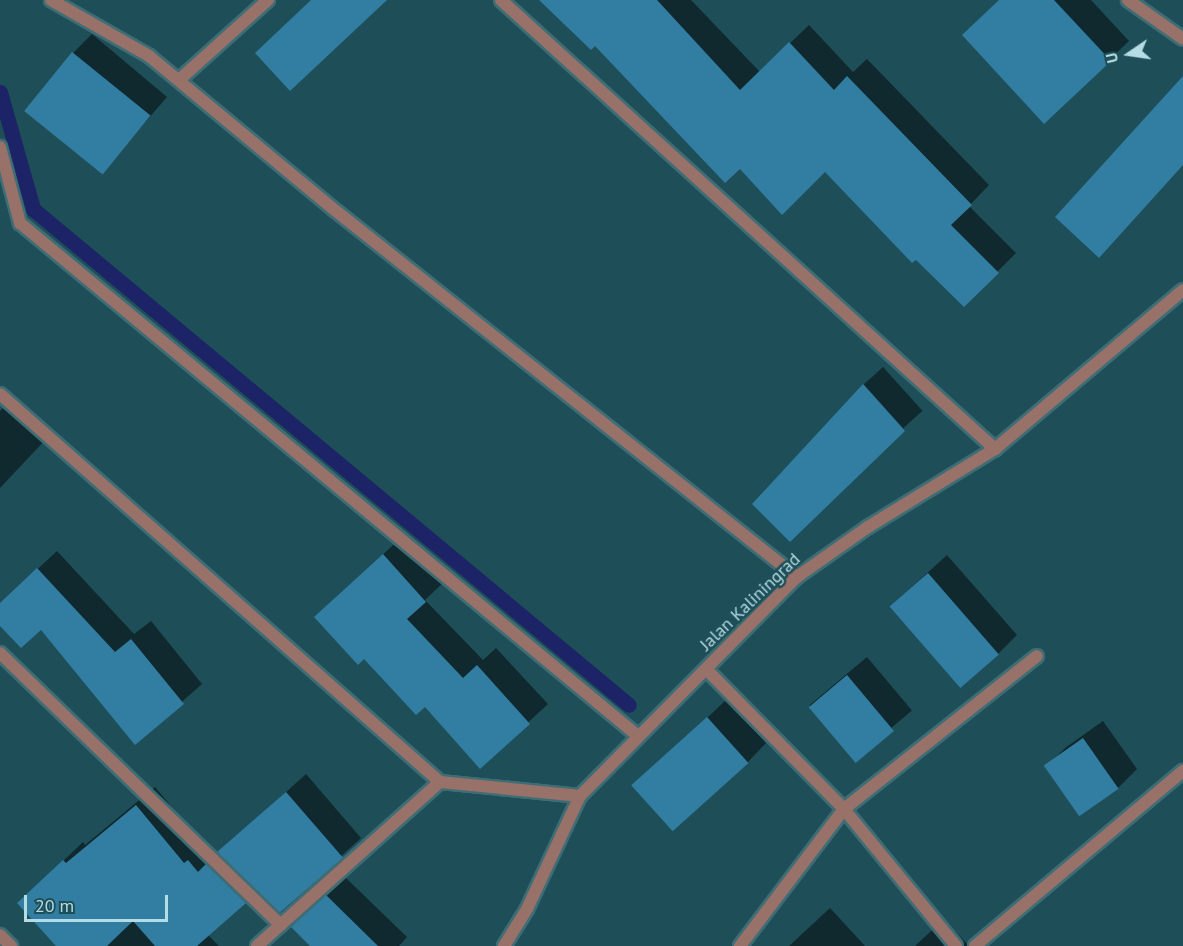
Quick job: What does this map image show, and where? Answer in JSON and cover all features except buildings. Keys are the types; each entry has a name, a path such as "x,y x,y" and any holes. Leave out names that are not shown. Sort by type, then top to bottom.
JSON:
{"street":[{"path":"51,0 149,57 179,80 336,211 797,578"},
{"path":"179,80 268,0"},
{"path":"501,0 995,449"},
{"path":"1128,0 1183,39"},
{"path":"0,147 20,223 638,736"},
{"name":"Jalan Kaliningrad","path":"504,946 527,909 580,796 797,578 868,527 995,449 1183,290"},
{"path":"0,394 440,782 580,796"},
{"path":"0,654 281,925"},
{"path":"740,946 844,808 1036,656"},
{"path":"706,669 844,808 956,946"},
{"path":"975,946 1183,771"},
{"path":"257,946 440,782"},
{"path":"0,935 10,946"}],"waterway":[{"path":"0,92 33,209 629,705"}]}
